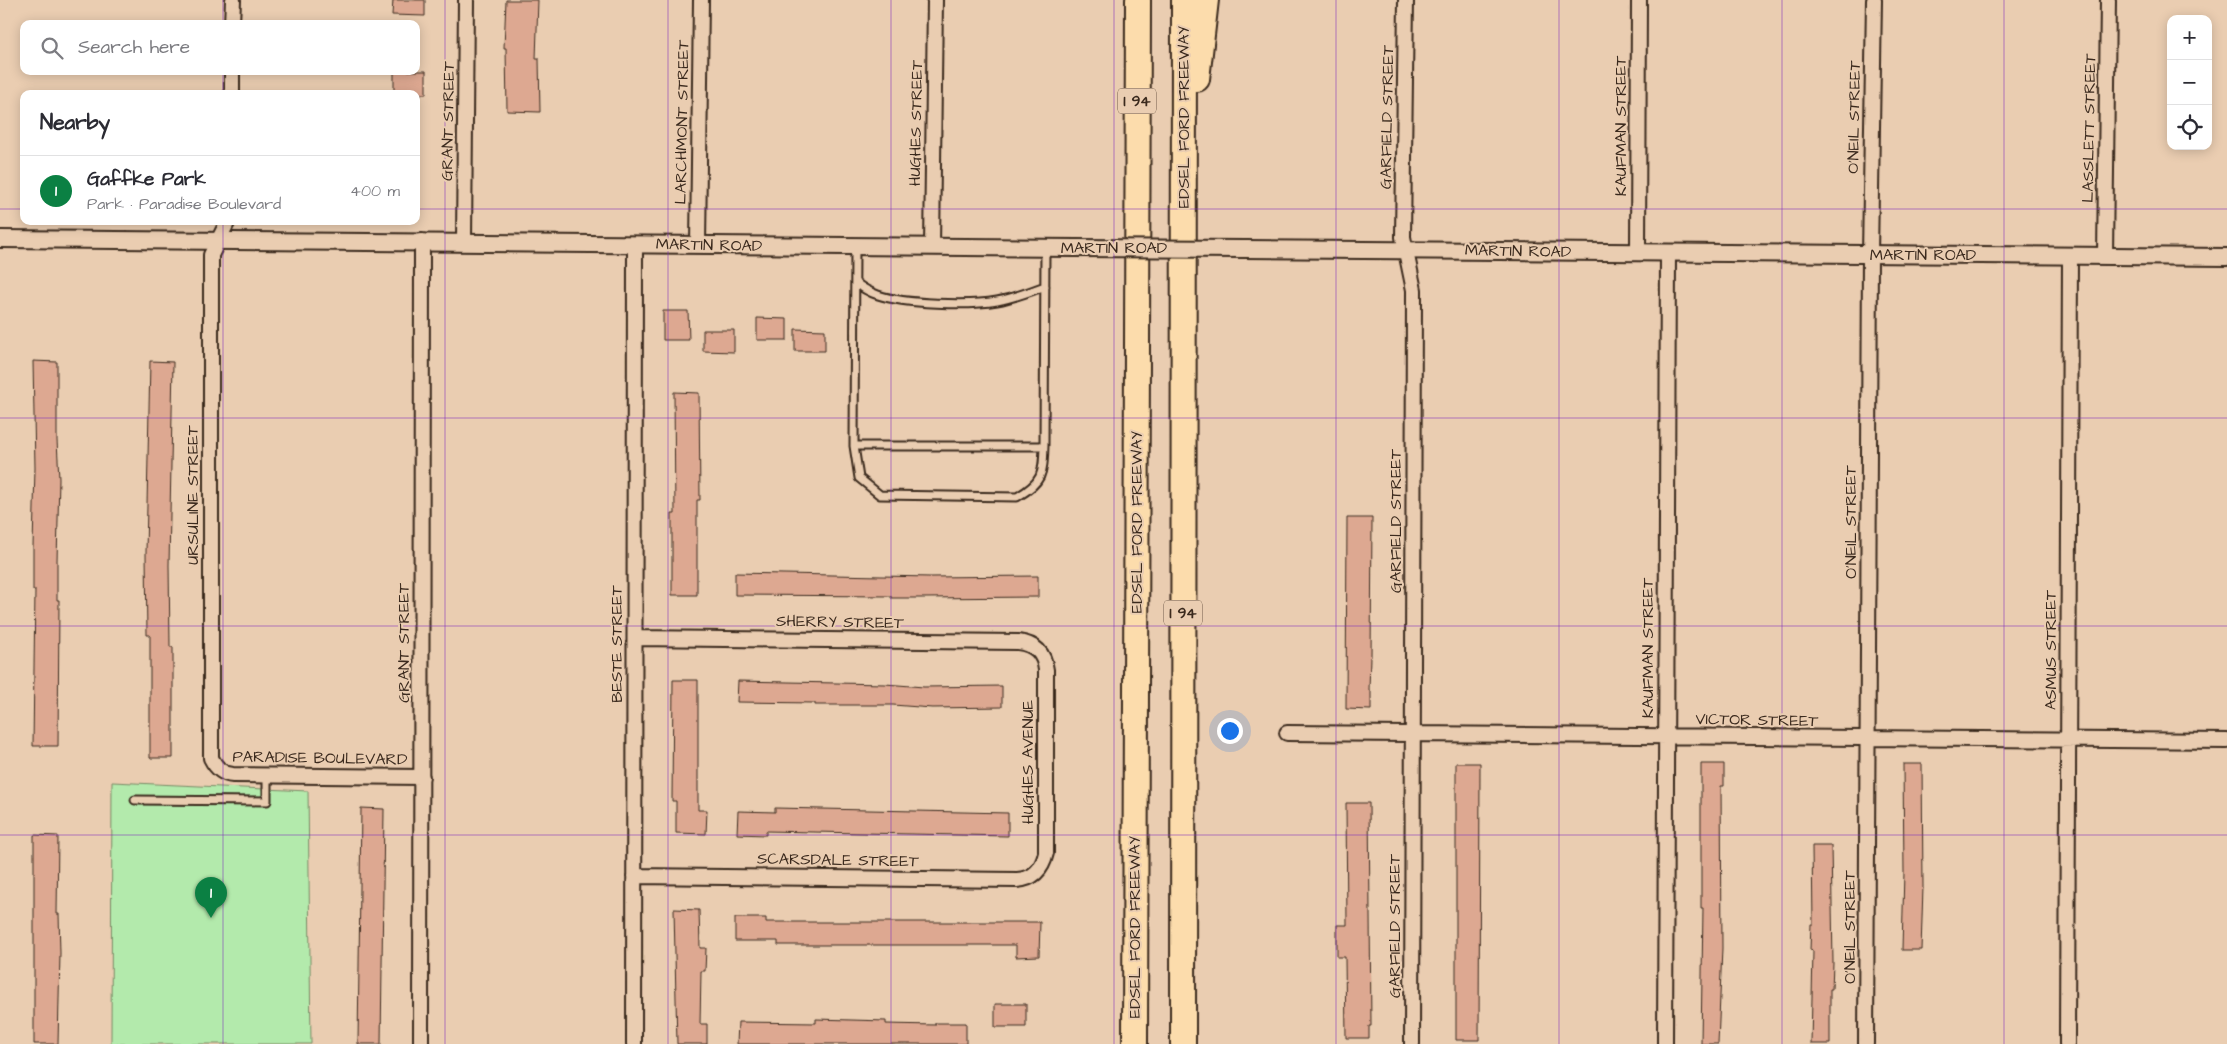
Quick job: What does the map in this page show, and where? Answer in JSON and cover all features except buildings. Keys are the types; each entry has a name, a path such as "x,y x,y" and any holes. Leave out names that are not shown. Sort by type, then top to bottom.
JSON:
{"highway":[{"name":"EDSEL FORD FREEWAY","path":"1135,1044 1138,0"},
{"name":"EDSEL FORD FREEWAY","path":"1183,1044 1184,0"},
{"path":"1184,182 1206,0"}],"street":[{"path":"232,0 232,20"},
{"name":"GRANT STREET","path":"464,242 466,0"},
{"name":"LARCHMONT STREET","path":"698,244 701,0"},
{"name":"HUGHES STREET","path":"932,247 935,0"},
{"name":"GARFIELD STREET","path":"1406,0 1403,237 1414,290 1412,1044"},
{"name":"KAUFMAN STREET","path":"1638,252 1640,0"},
{"name":"O'NEIL STREET","path":"1866,1044 1870,255 1874,0"},
{"name":"LASSLETT STREET","path":"2105,256 2108,0"},
{"path":"232,75 232,90"},
{"name":"URSULINE STREET","path":"220,770 211,758 210,741 211,255 226,225"},
{"name":"MARTIN ROAD","path":"0,239 2227,257"},
{"name":"GRANT STREET","path":"421,1044 422,241"},
{"name":"BESTE STREET","path":"634,1044 635,244"},
{"name":"KAUFMAN STREET","path":"1665,1044 1668,252"},
{"name":"ASMUS STREET","path":"2067,1044 2070,255"},
{"name":"SHERRY STREET","path":"635,638 1018,642 1034,646 1041,653"},
{"name":"HUGHES AVENUE","path":"1038,871 1046,853 1046,670 1041,653"},
{"name":"VICTOR STREET","path":"1287,733 2227,742"},
{"name":"PARADISE BOULEVARD","path":"220,770 225,774 267,776 422,776"},
{"name":"SCARSDALE STREET","path":"634,876 1027,880 1038,871"}],"lane":[{"path":"854,246 854,446 859,478 880,496 1018,497 1030,490 1044,472 1045,248"},
{"path":"855,282 864,289 880,296 907,300 963,303 996,301 1045,286"},
{"path":"854,446 1044,446"},
{"path":"135,800 267,801 267,776"}],"green space":[{"path":"112,782 308,791 311,1044 111,1044"}],"place":[{"name":"Gaffke Park","path":"211,918"}]}
